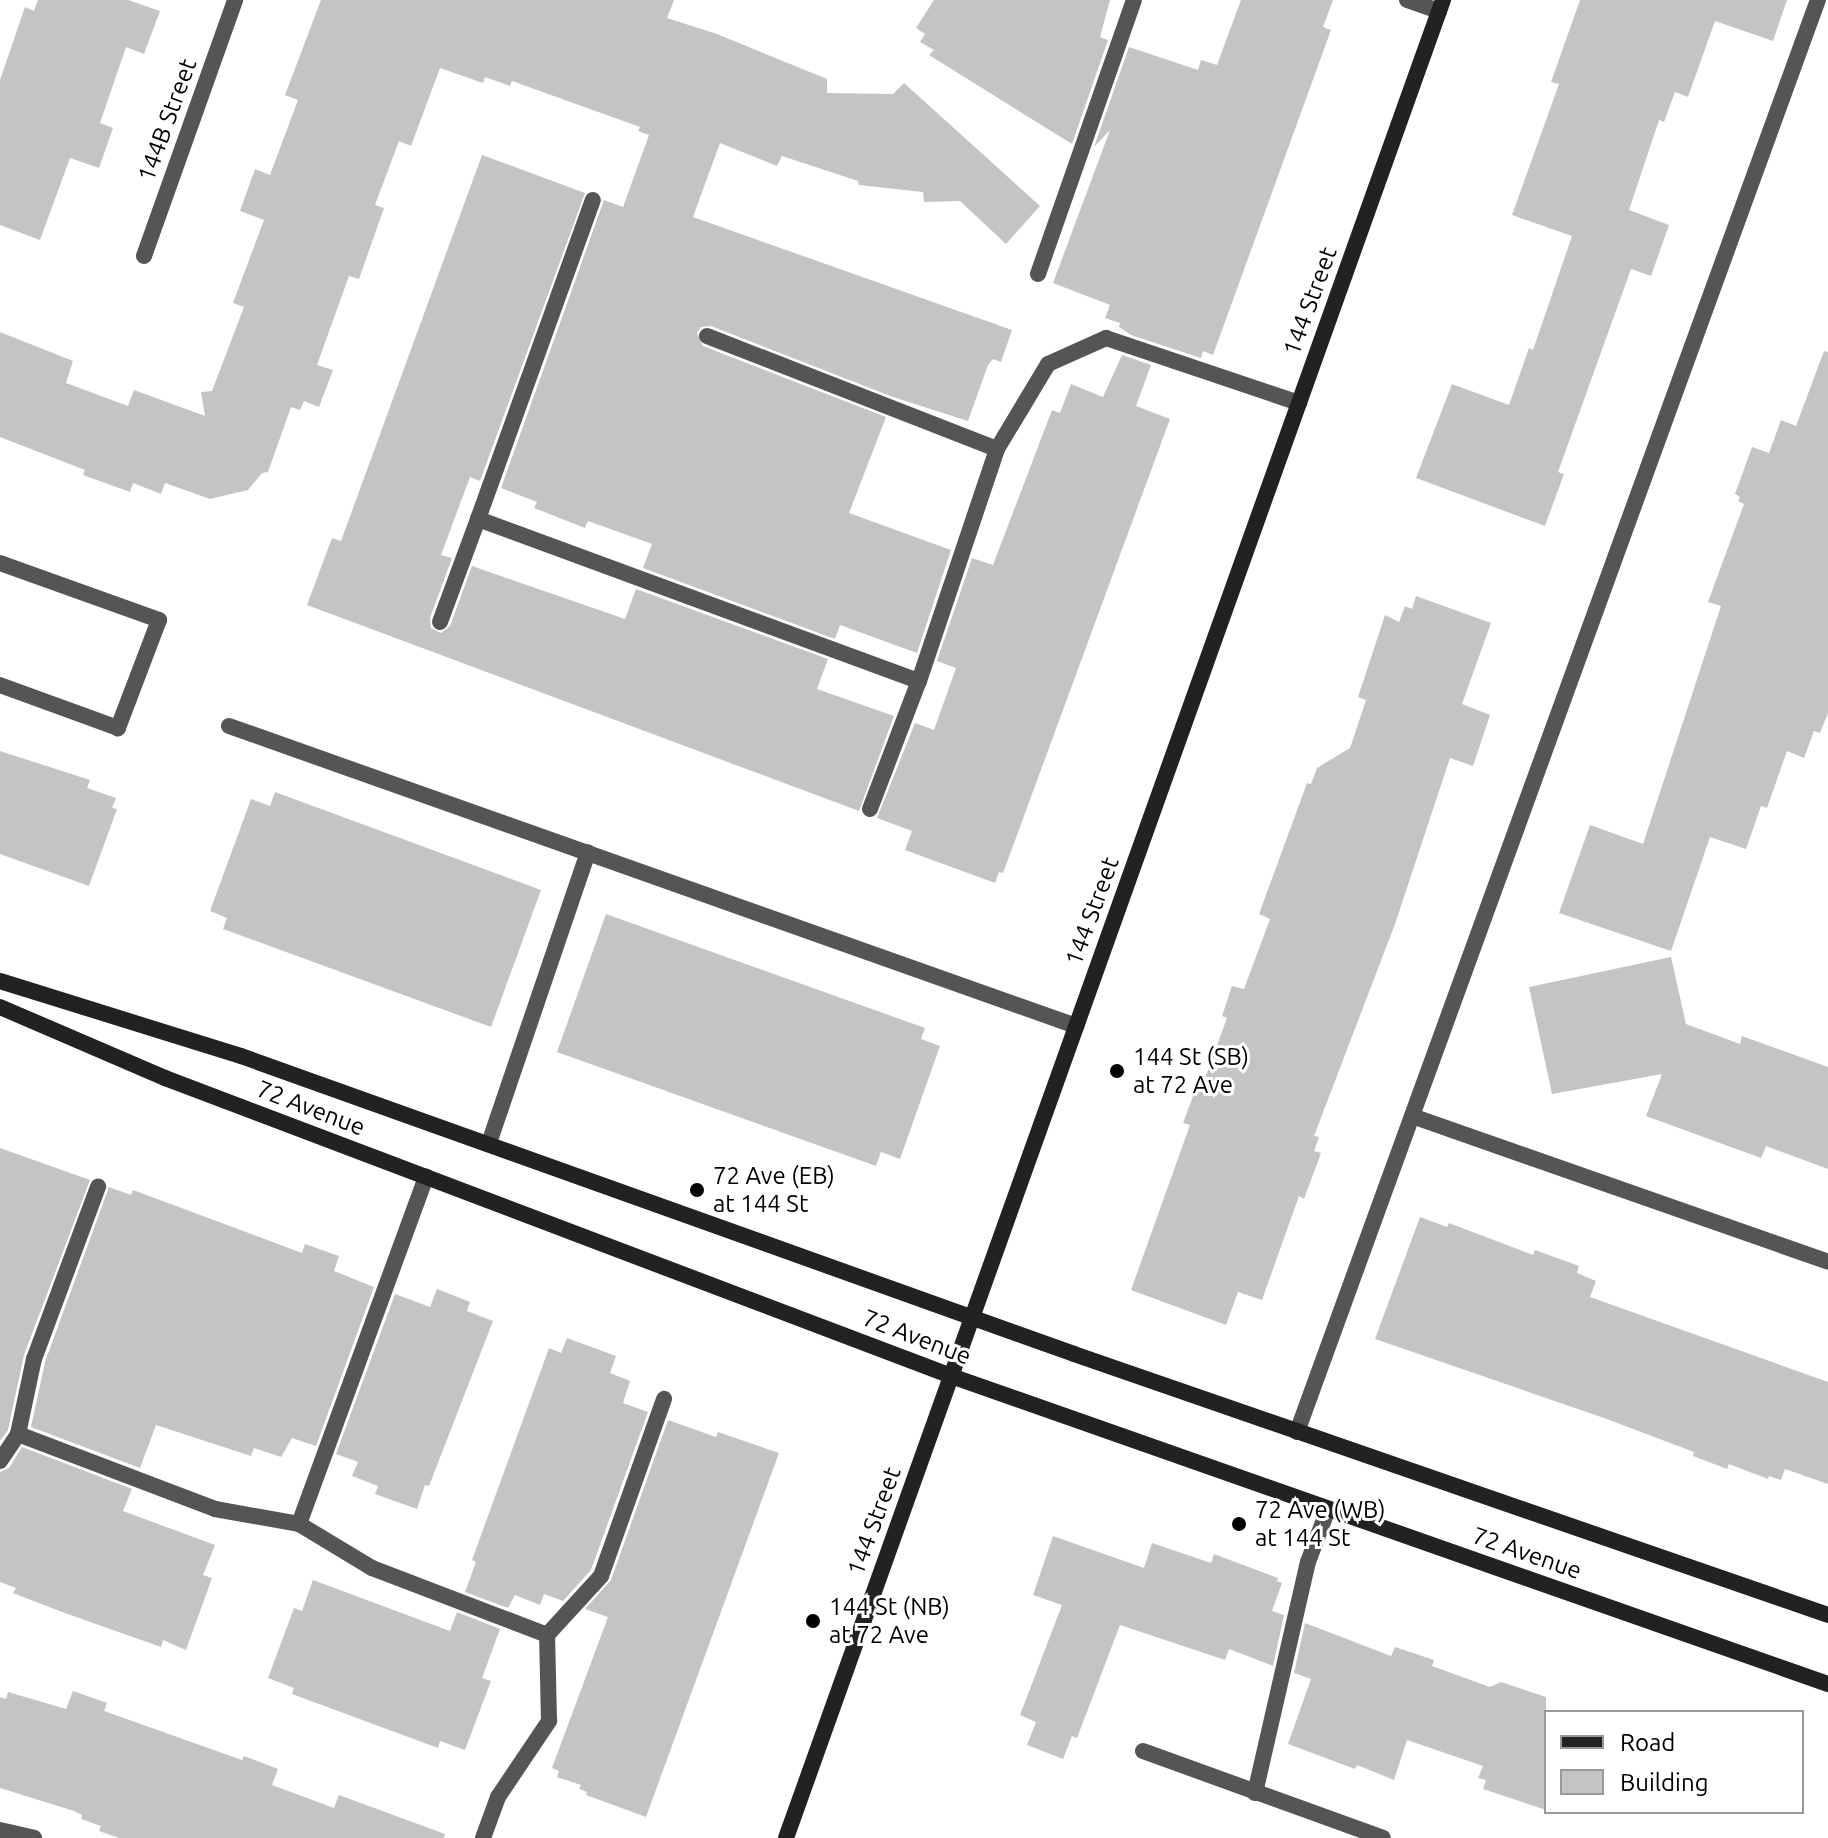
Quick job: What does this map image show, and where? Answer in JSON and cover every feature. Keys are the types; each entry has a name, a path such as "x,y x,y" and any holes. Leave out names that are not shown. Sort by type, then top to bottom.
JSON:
{"main road":[{"name":"144 Street","path":"786,1838 1441,6"},
{"name":"72 Avenue","path":"0,981 241,1056 972,1318 1828,1615"},
{"name":"72 Avenue","path":"0,1007 165,1078 951,1376 1828,1684"}],"street":[{"name":"144B Street","path":"144,256 235,0"},
{"path":"1038,274 1134,0"},
{"path":"1407,0 1441,6"},
{"path":"1297,1432 1818,0"},
{"path":"440,622 593,200"},
{"path":"707,336 997,449"},
{"path":"870,809 919,681 997,449 1048,364 1106,338 1299,403"},
{"path":"478,519 919,681"},
{"path":"0,563 159,620 118,728 0,685"},
{"path":"229,726 1076,1026"},
{"path":"489,1143 588,852"},
{"path":"1412,1116 1828,1262"},
{"path":"299,1524 426,1177"},
{"path":"0,1461 18,1434 34,1359 98,1187"},
{"path":"483,1838 498,1797 549,1721 547,1635 601,1576 664,1399"},
{"path":"18,1434 215,1509 299,1524 372,1568 547,1635"},
{"path":"1255,1793 1308,1562 1328,1509"},
{"path":"1143,1751 1383,1838"},
{"path":"0,1830 34,1838"}],"building":[{"path":"38,0 128,0 160,11 144,54 126,47 100,123 113,128 99,168 70,158 40,240 0,225 0,80 25,7 34,11"},
{"path":"321,0 674,0 667,18 717,34 827,79 827,93 893,94 904,83 1040,206 1006,244 960,201 924,202 923,192 859,185 858,181 782,156 777,166 720,143 693,217 1012,330 1001,362 993,359 988,365 968,421 893,397 711,326 701,327 697,333 703,346 886,417 849,513 951,550 917,653 840,625 835,639 643,568 652,544 588,521 585,528 534,508 537,502 501,488 604,200 623,207 649,135 638,131 640,127 512,81 510,86 485,77 483,83 440,68 411,146 399,141 375,205 384,208 359,279 349,276 317,365 333,370 319,407 304,401 300,410 291,407 268,472 262,473 248,490 210,499 165,483 161,494 133,483 130,492 83,475 85,470 0,437 0,332 73,361 66,383 128,406 134,390 205,416 201,392 212,391 244,307 233,303 264,220 240,211 255,169 270,175 298,100 285,95"},
{"path":"934,0 1110,0 1100,37 1108,40 1072,144 929,55 934,50 920,42 925,34 916,28"},
{"path":"1241,0 1333,0 1323,27 1331,30 1213,355 1203,351 1201,358 1131,335 1119,327 1120,323 1105,318 1110,305 1053,283 1110,130 1094,147 1129,47 1198,70 1201,60 1217,65"},
{"path":"1580,0 1787,0 1773,41 1715,21 1688,97 1675,92 1664,122 1659,120 1629,210 1669,225 1651,276 1631,269 1558,472 1564,474 1545,526 1416,478 1452,384 1509,405 1529,348 1533,350 1572,236 1512,215 1559,84 1551,82"},
{"path":"482,155 585,193 480,481 470,477 441,555 452,558 430,618 431,628 441,633 450,626 472,566 625,619 636,589 828,659 817,689 894,716 859,811 307,605 332,538 341,541"},
{"path":"1824,351 1828,352 1828,713 1820,733 1814,731 1804,758 1787,751 1767,808 1761,806 1746,849 1710,837 1671,951 1559,913 1590,825 1643,844 1721,606 1708,602 1744,504 1738,501 1740,497 1735,494 1752,447 1769,453 1781,420 1796,426"},
{"path":"1122,355 1151,365 1136,406 1170,419 1003,873 999,872 995,883 905,850 912,831 877,818 915,723 934,730 956,668 937,661 972,558 993,565 1052,410 1060,413 1071,384 1103,397"},
{"path":"1416,596 1491,623 1462,704 1490,715 1473,766 1450,758 1395,924 1314,1136 1319,1137 1314,1151 1321,1153 1304,1199 1299,1196 1262,1300 1238,1292 1226,1325 1131,1290 1190,1125 1183,1123 1195,1091 1200,1092 1227,1018 1222,1016 1232,986 1244,989 1270,919 1259,914 1307,783 1311,784 1317,768 1350,748 1366,700 1358,697 1385,615 1399,622 1405,606 1412,609"},
{"path":"0,751 90,780 87,788 116,798 112,808 117,809 89,886 0,854"},
{"path":"275,792 541,890 491,1027 223,929 227,918 210,911 251,799 270,806"},
{"path":"606,914 925,1028 921,1039 940,1046 900,1159 881,1152 876,1166 557,1052"},
{"path":"1671,957 1686,1024 1740,1044 1742,1036 1828,1067 1828,1169 1766,1146 1761,1158 1646,1116 1662,1074 1552,1094 1529,987"},
{"path":"0,1148 90,1180 24,1355 8,1430 0,1441"},
{"path":"109,1187 131,1195 133,1190 302,1253 305,1244 339,1256 334,1271 374,1287 316,1446 292,1438 281,1457 254,1448 251,1456 156,1425 140,1468 31,1427 45,1362"},
{"path":"1420,1217 1447,1227 1449,1223 1533,1255 1535,1250 1579,1266 1577,1273 1596,1281 1590,1297 1828,1382 1828,1484 1785,1469 1781,1480 1769,1476 1768,1479 1729,1464 1727,1469 1693,1456 1694,1452 1604,1418 1375,1339"},
{"path":"437,1289 470,1302 467,1311 493,1321 429,1486 425,1485 417,1509 375,1494 378,1486 352,1476 358,1462 336,1454 395,1294 430,1307"},
{"path":"567,1338 616,1356 610,1373 630,1381 623,1403 648,1412 591,1570 563,1601 544,1594 540,1605 515,1595 508,1608 465,1592 476,1562 472,1560 549,1348 561,1353"},
{"path":"668,1420 716,1437 718,1432 779,1453 646,1817 586,1795 587,1792 579,1789 581,1785 557,1777 559,1771 552,1768 608,1617 585,1609 611,1580"},
{"path":"22,1447 132,1489 123,1511 215,1545 203,1575 212,1578 186,1650 163,1640 161,1647 62,1612 13,1593 16,1588 0,1582 0,1472 9,1468"},
{"path":"1053,1536 1144,1568 1152,1543 1211,1563 1214,1554 1278,1578 1277,1581 1282,1583 1272,1611 1284,1615 1273,1666 1229,1649 1225,1660 1120,1625 1077,1738 1072,1736 1063,1759 1027,1745 1036,1722 1020,1715 1062,1605 1033,1595"},
{"path":"313,1580 450,1631 457,1612 500,1629 482,1678 491,1681 465,1750 440,1741 438,1748 292,1694 294,1688 268,1678 294,1608 302,1611"},
{"path":"1305,1623 1391,1656 1395,1647 1434,1660 1432,1666 1490,1687 1501,1682 1546,1697 1544,1809 1483,1789 1486,1780 1478,1778 1483,1766 1407,1740 1394,1780 1288,1744 1311,1679 1294,1673"},
{"path":"73,1691 107,1703 104,1711 242,1760 244,1756 278,1769 272,1785 334,1808 339,1795 445,1834 444,1838 119,1838 99,1831 101,1826 81,1819 82,1815 74,1811 0,1788 0,1697 6,1699 8,1692 66,1709"}],"place":[{"name":"144 St (SB) at 72 Ave","path":"1117,1071"},
{"name":"72 Ave (EB) at 144 St","path":"697,1190"},
{"name":"72 Ave (WB) at 144 St","path":"1239,1524"},
{"name":"144 St (NB) at 72 Ave","path":"813,1621"}]}
